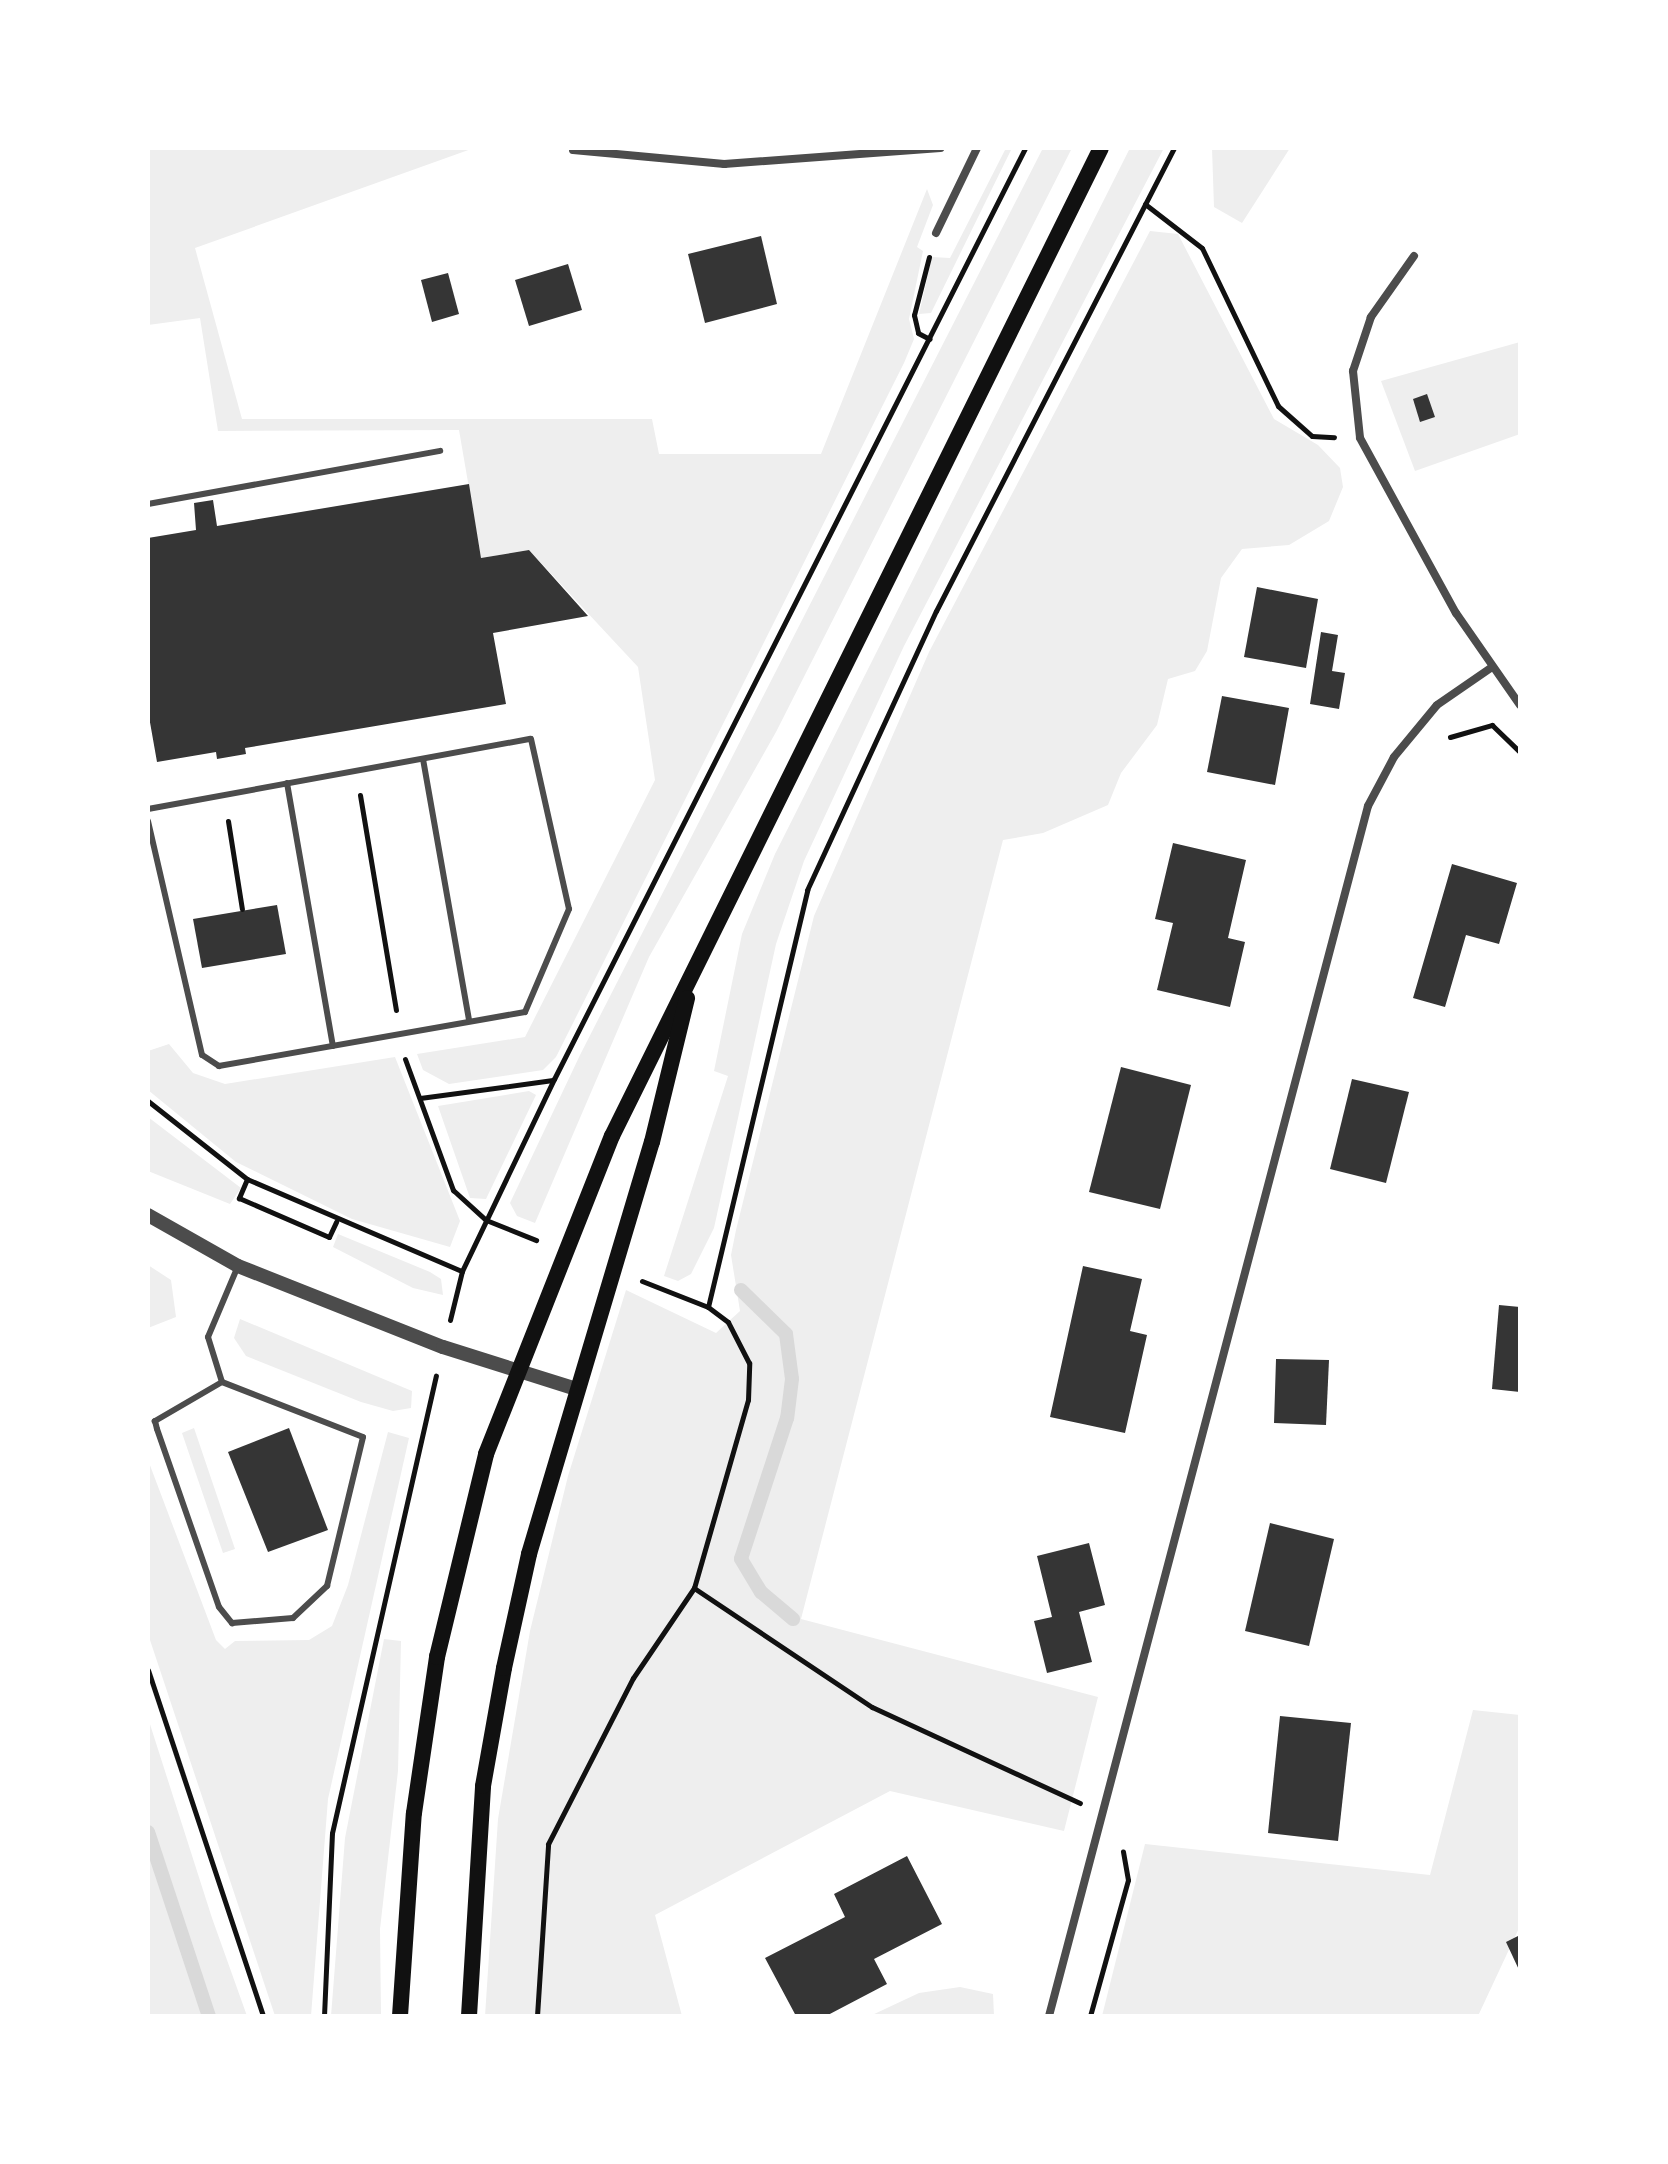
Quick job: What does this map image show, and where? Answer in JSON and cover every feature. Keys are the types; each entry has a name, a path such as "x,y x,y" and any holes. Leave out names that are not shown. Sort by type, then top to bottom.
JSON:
{"main road":[{"path":"400,2016 414,1813 437,1657 486,1454 612,1136 1101,148"},
{"path":"469,2016 483,1786 529,1554 652,1142 694,969"}],"street":[{"path":"573,150 724,164 940,148"},
{"path":"936,233 977,148"},
{"path":"1414,256 1371,317 1353,371 1360,438 1492,667 1520,705"},
{"path":"1049,2016 1105,1815 1368,806 1394,757 1437,705 1492,667"},
{"path":"148,1215 238,1266 443,1347 576,1389"}],"lane":[{"path":"148,504 440,451"},
{"path":"148,809 531,739 569,909 525,1012 219,1066 202,1055 148,821"},
{"path":"423,759 469,1021"},
{"path":"287,783 333,1046"},
{"path":"222,1382 208,1337 238,1266"},
{"path":"222,1382 363,1437 327,1586 293,1618 232,1623 219,1607 157,1429 155,1421 222,1382"}],"path":[{"path":"324,2016 332,1833 462,1271 554,1079 1025,148"},
{"path":"708,1307 807,890 936,611 1174,148"},
{"path":"1145,204 1202,248 1278,406 1312,436 1360,438"},
{"path":"929,254 914,315 918,333 930,339"},
{"path":"356,771 400,1034 453,1190 486,1220"},
{"path":"223,796 242,909"},
{"path":"420,1098 554,1079"},
{"path":"148,1101 247,1179 336,1222 462,1271"},
{"path":"247,1179 239,1198 329,1237 336,1222"},
{"path":"537,2016 540,1895 557,1817 633,1678 694,1588 748,1400 749,1363 728,1322 708,1307 655,1286"},
{"path":"694,1588 872,1707 1105,1815"},
{"path":"148,1670 263,2016"}],"shaded area":[{"path":"148,148 474,148 195,248 242,419 652,419 659,454 821,454 927,189 933,205 917,247 923,251 909,319 914,339 904,363 556,1057 543,1070 449,1084 423,1070 417,1054 525,1037 655,780 638,667 529,550 481,558 459,430 218,431 200,318 148,325"},
{"path":"1006,148 1012,148 931,313 919,314 932,257 950,258"},
{"path":"1043,148 1072,148 776,732 649,957 535,1223 517,1216 510,1203 580,1055"},
{"path":"1130,148 1164,148 904,646 804,861 776,944 714,1228 691,1274 678,1281 664,1276 728,1076 714,1071 742,934 775,854"},
{"path":"1212,148 1290,148 1242,223 1214,207"},
{"path":"1150,231 1178,234 1274,419 1318,445 1340,468 1343,487 1329,521 1289,545 1242,549 1221,578 1207,651 1195,671 1168,679 1157,725 1121,773 1108,805 1043,833 1003,840 801,1619 1098,1697 1064,1831 890,1791 655,1915 682,2016 485,2016 498,1819 530,1631 568,1476 626,1290 716,1333 740,1311 731,1255 814,916 929,652"},
{"path":"1520,342 1520,434 1415,471 1381,381"},
{"path":"169,1044 193,1073 225,1084 395,1057 460,1221 450,1247 352,1219 236,1162 148,1090 148,1051"},
{"path":"529,1091 536,1095 486,1199 470,1198 438,1106"},
{"path":"148,1117 241,1188 230,1204 148,1171"},
{"path":"338,1234 430,1272 441,1279 443,1295 413,1288 333,1247"},
{"path":"148,1265 171,1280 176,1317 148,1328"},
{"path":"240,1319 412,1391 411,1408 393,1411 361,1402 246,1356 234,1338"},
{"path":"194,1428 235,1549 223,1553 182,1433"},
{"path":"388,1432 409,1438 328,1799 311,2016 275,2016 148,1634 148,1460 216,1640 225,1649 235,1641 309,1640 332,1626 348,1585"},
{"path":"384,1639 401,1641 398,1771 380,1929 381,2016 331,2016 345,1838"},
{"path":"1473,1710 1520,1715 1520,1926 1478,2016 1102,2016 1145,1844 1430,1875"},
{"path":"148,1718 212,1918 247,2016 148,2016"},
{"path":"960,1987 993,1994 994,2016 870,2016 919,1993"}],"building":[{"path":"761,236 777,304 705,323 688,254"},
{"path":"568,264 582,310 529,326 515,280"},
{"path":"448,273 459,314 432,322 421,280"},
{"path":"1427,394 1435,417 1420,422 1413,399"},
{"path":"469,484 481,558 529,550 588,616 493,633 506,704 245,748 246,754 217,759 216,752 157,762 148,711 148,538 196,530 194,503 213,500 217,526"},
{"path":"1257,587 1318,599 1306,668 1244,657"},
{"path":"1321,632 1338,635 1332,671 1345,673 1339,709 1310,704"},
{"path":"1222,696 1289,708 1275,785 1207,772"},
{"path":"1173,843 1246,860 1228,938 1245,942 1230,1007 1157,990 1173,923 1155,919"},
{"path":"1452,864 1517,883 1499,944 1466,935 1445,1007 1413,998"},
{"path":"277,905 286,954 202,968 193,919"},
{"path":"1121,1067 1191,1085 1160,1209 1089,1192"},
{"path":"1352,1079 1409,1092 1386,1183 1330,1169"},
{"path":"1083,1266 1142,1279 1130,1331 1147,1335 1125,1433 1050,1417"},
{"path":"1499,1305 1520,1307 1520,1392 1492,1389"},
{"path":"1276,1359 1329,1360 1326,1425 1274,1423"},
{"path":"289,1428 328,1530 268,1552 228,1452"},
{"path":"1270,1523 1334,1539 1309,1646 1245,1631"},
{"path":"1089,1543 1105,1605 1079,1612 1092,1662 1047,1673 1034,1621 1052,1617 1037,1556"},
{"path":"1280,1716 1351,1723 1338,1841 1268,1833"},
{"path":"907,1856 942,1924 874,1959 887,1984 826,2016 796,2016 765,1958 845,1917 834,1894"},
{"path":"1520,1935 1520,1972 1506,1942"}],"waterway":[{"path":"741,1290 786,1334 792,1379 787,1418 741,1559 761,1592 793,1619"},
{"path":"148,1832 209,2016"}]}
